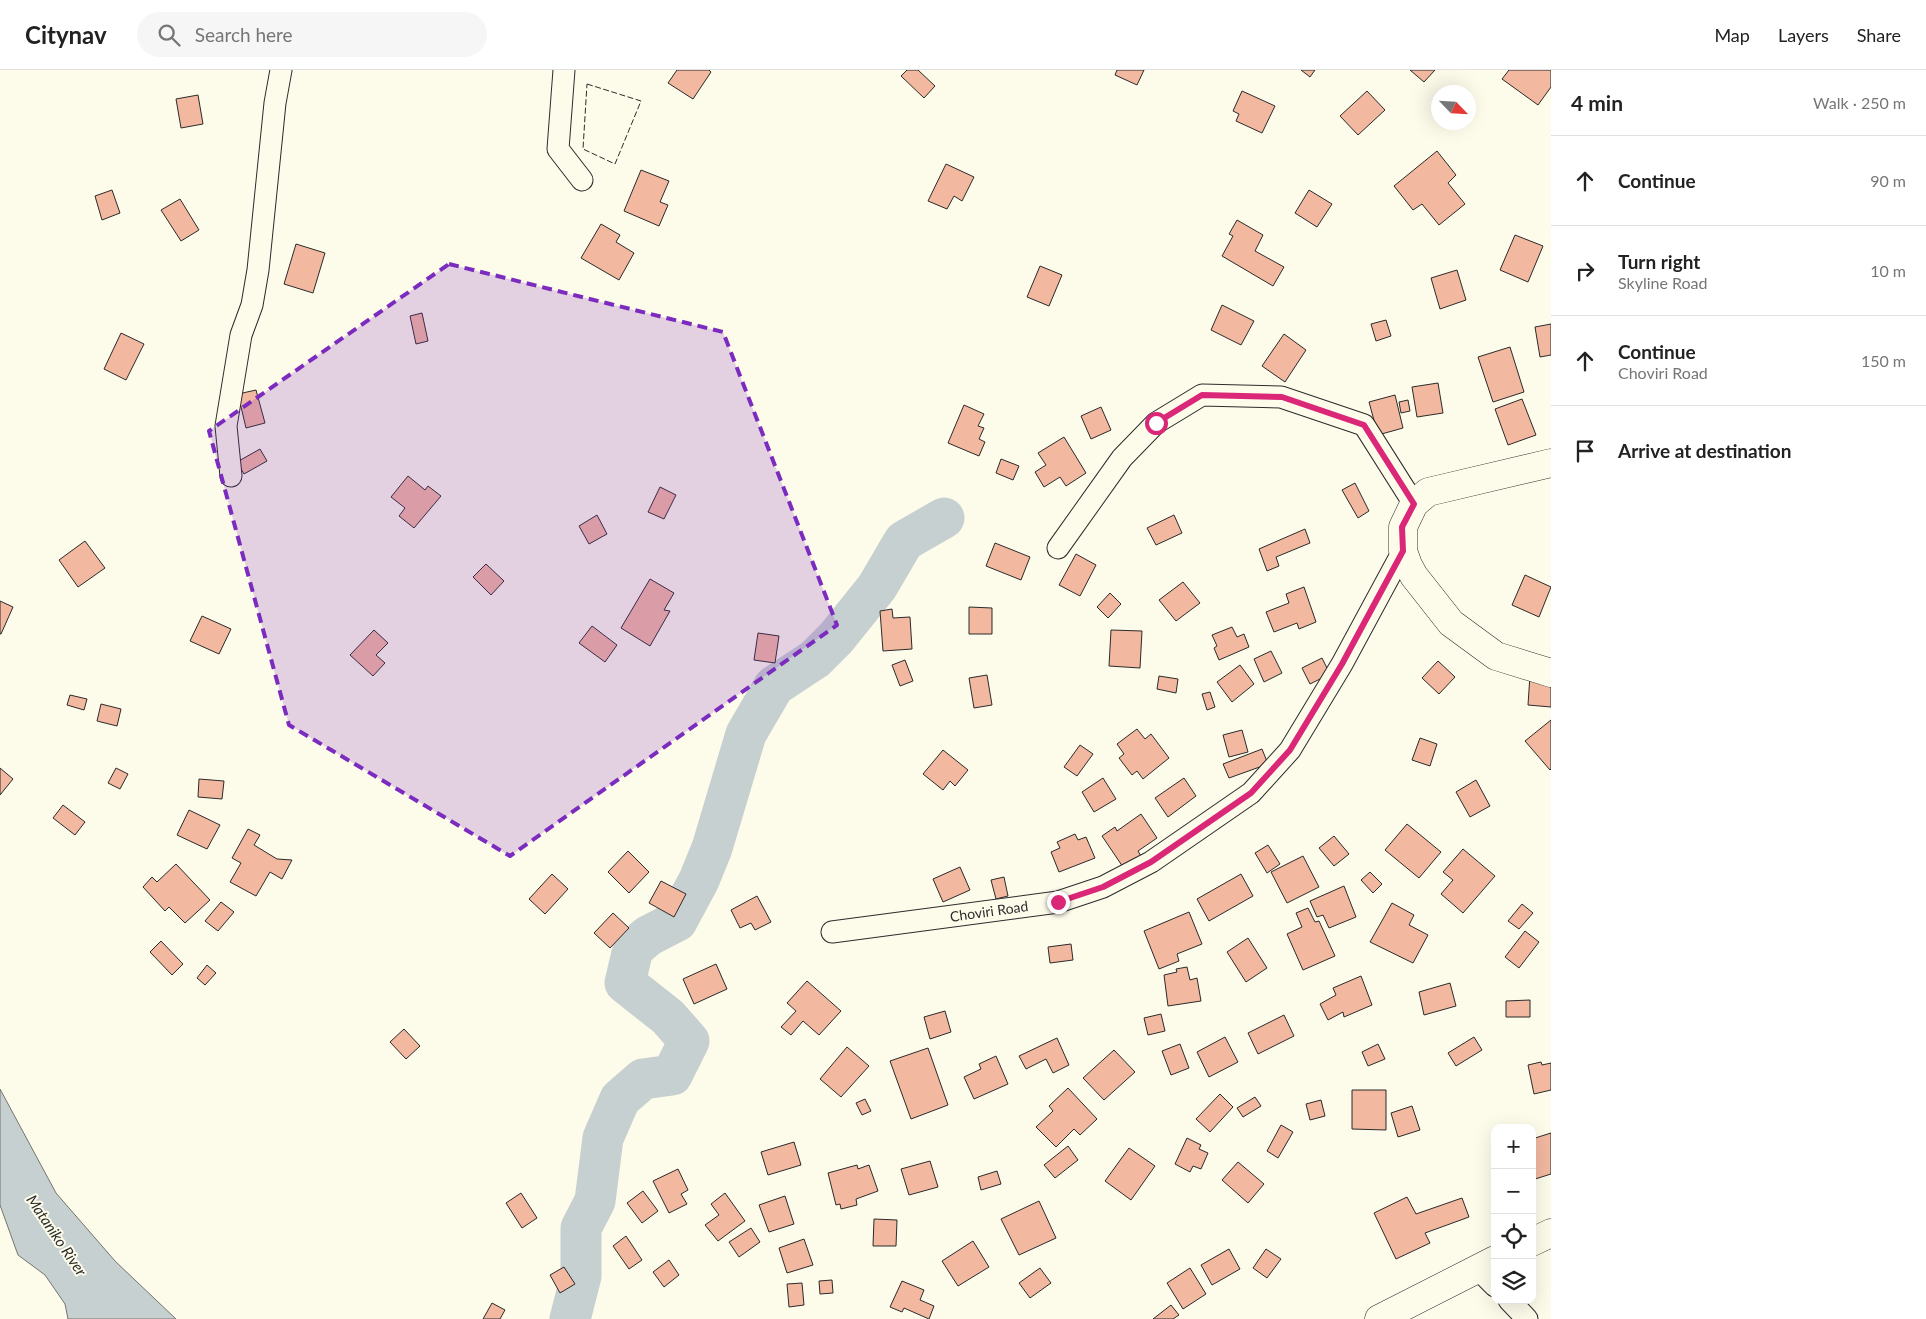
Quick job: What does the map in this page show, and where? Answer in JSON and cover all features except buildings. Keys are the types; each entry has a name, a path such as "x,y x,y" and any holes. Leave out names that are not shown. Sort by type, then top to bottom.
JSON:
{"street":[{"path":"231,476 226,426 241,336 252,306 258,270 275,103 281,70"},
{"path":"564,70 558,149 582,180"},
{"path":"1058,548 1122,458 1156,423 1202,395 1282,397 1364,425 1414,504"},
{"path":"1551,463 1428,492 1414,504 1402,527 1403,551 1408,565 1414,576 1451,623 1496,656 1551,674"},
{"name":"Choviri Road","path":"832,932 1058,902 1103,887 1151,862 1251,793 1290,750 1342,664 1403,551"},
{"path":"1536,1240 1551,1233"},
{"path":"1379,1319 1489,1271"},
{"path":"1512,1304 1527,1319"}],"highlighted area":[{"path":"449,264 723,332 837,625 510,856 289,725 209,431"}],"water":[{"name":"Mataniko River","path":"0,1089 56,1193 115,1261 176,1319 68,1319 65,1304 45,1275 18,1255 0,1205"}],"waterway":[{"path":"570,1319 581,1276 581,1228 595,1201 603,1138 620,1099 643,1079 672,1075 689,1041 668,1017 625,983 633,949 648,936 677,921 699,880 712,848 746,734 774,686 815,659 836,638 877,587 904,541 944,518"}],"fence":[{"path":"587,84 641,101 615,164 583,149 587,84"}],"route":[{"path":"1058,902 1103,887 1151,862 1251,793 1290,750 1342,664 1403,551 1402,527 1414,504 1364,425 1282,397 1202,395 1156,423"}]}
